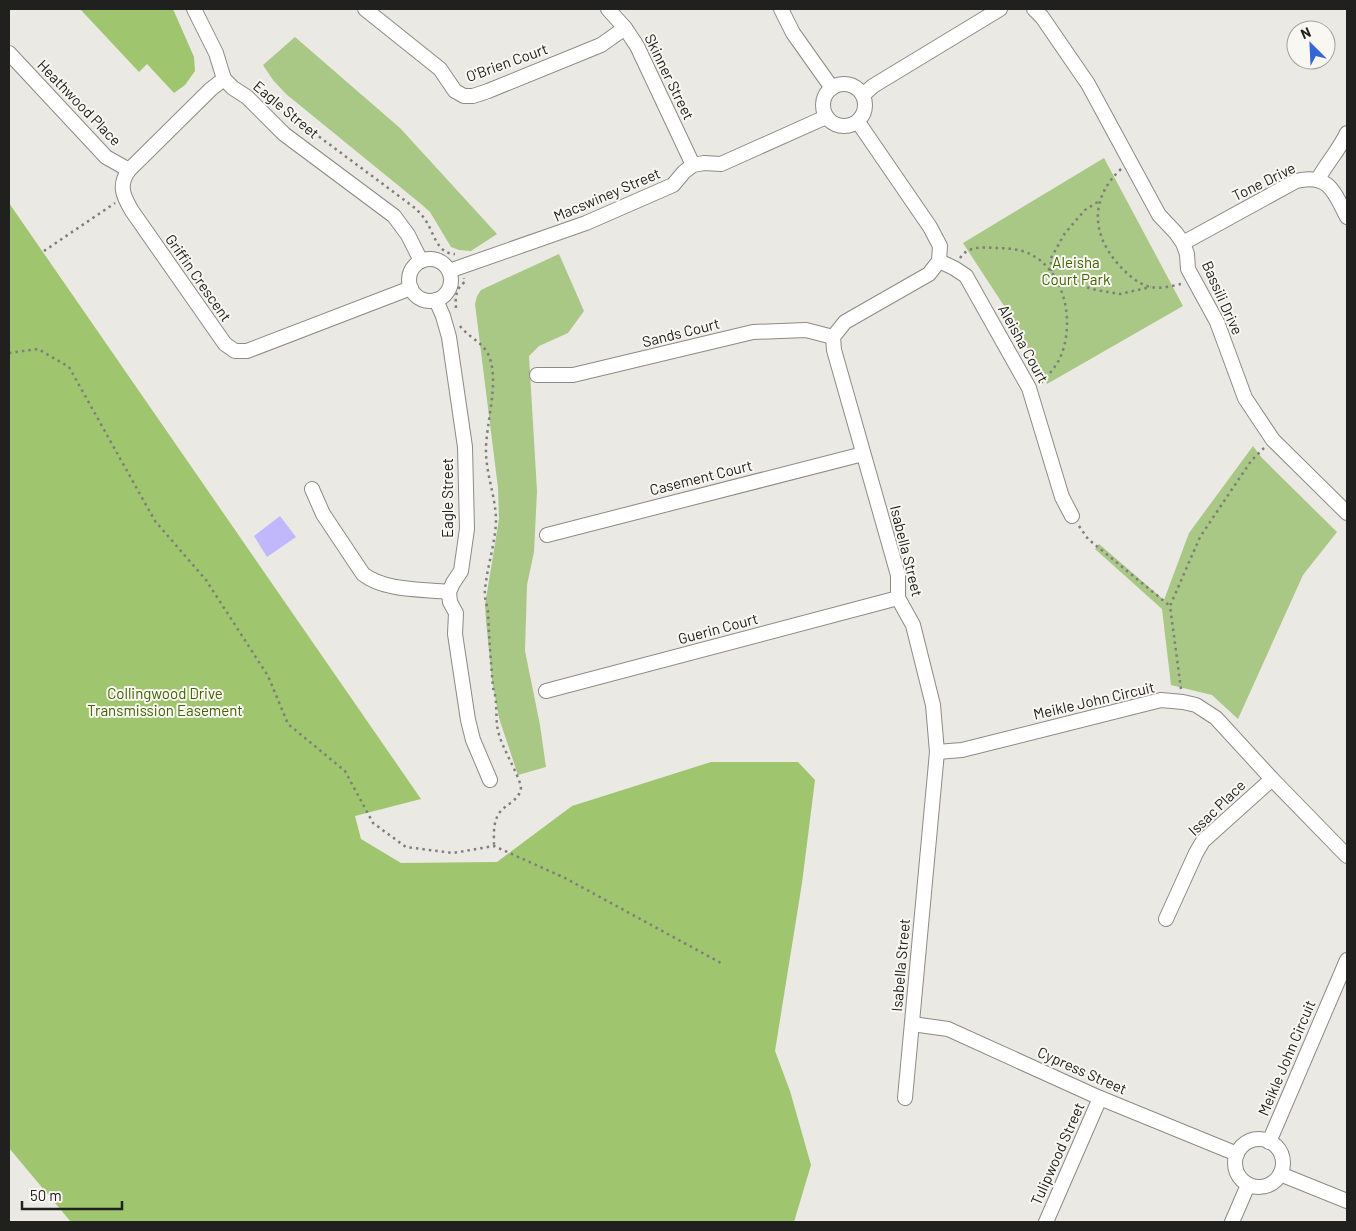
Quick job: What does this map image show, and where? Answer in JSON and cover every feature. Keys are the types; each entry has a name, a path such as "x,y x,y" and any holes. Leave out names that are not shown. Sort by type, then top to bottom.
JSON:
{"street":[{"path":"124,197 123,181 129,170 211,89 224,79 216,53 194,9"},
{"name":"O'Brien Court","path":"365,9 440,68 455,91 464,96 473,96 488,91 601,45 625,28"},
{"name":"Skinner Street","path":"608,9 625,28 637,46 693,165"},
{"path":"781,9 793,33 832,88"},
{"path":"863,95 873,86 1000,9"},
{"name":"Bassili Drive","path":"1034,9 1042,17 1088,84 1159,215 1176,233 1182,243 1187,254 1188,269 1216,322 1245,398 1273,440 1347,513"},
{"name":"Heathwood Place","path":"9,53 106,157 129,170"},
{"name":"Eagle Street","path":"224,79 233,88 247,97 284,134 394,216 408,235 421,261"},
{"path":"850,84 863,95 866,102 865,110 858,122 844,127 831,122 826,117 823,104 827,92 832,88 838,85 850,84"},
{"path":"693,165 704,163 720,164 826,117"},
{"path":"833,337 845,322 929,274 939,261 940,246 930,227 858,122"},
{"path":"1318,179 1341,146 1347,133"},
{"name":"Macswiney Street","path":"449,272 586,223 673,185 693,165"},
{"name":"Tone Drive","path":"1182,243 1296,181 1308,178 1318,179 1328,184 1347,217"},
{"name":"Griffin Crescent","path":"124,197 216,333 225,344 234,350 247,351 261,347 411,288"},
{"path":"436,260 446,266 449,272 451,278 447,292 436,300 423,300 411,288 410,275 415,266 421,261 436,260"},
{"name":"Aleisha Court","path":"939,261 966,276 1030,388 1062,498 1072,516"},
{"name":"Eagle Street","path":"436,300 449,337 465,448 467,529 461,571 449,592"},
{"name":"Sands Court","path":"537,375 573,376 753,332 806,330 833,337"},
{"name":"Isabella Street","path":"833,337 834,350 898,575 898,598 912,625 933,705 936,752 905,1098"},
{"name":"Casement Court","path":"547,535 863,454"},
{"path":"312,489 322,514 363,574 371,581 384,585 449,592 450,602 456,613 455,634 468,720 473,740 490,780"},
{"name":"Guerin Court","path":"546,691 898,598"},
{"name":"Meikle John Circuit","path":"936,752 962,750 1161,700 1196,705 1216,718 1347,856"},
{"name":"Issac Place","path":"1166,919 1203,841 1272,779"},
{"name":"Meikle John Circuit","path":"1269,1142 1347,960"},
{"name":"Cypress Street","path":"912,1024 948,1029 1100,1098 1237,1154"},
{"name":"Tulipwood Street","path":"1046,1222 1100,1098"},
{"path":"1263,1140 1269,1142 1280,1152 1282,1167 1280,1174 1269,1185 1262,1187 1248,1185 1242,1181 1235,1168 1237,1154 1240,1148 1250,1141 1263,1140"},
{"path":"1280,1174 1347,1201"},
{"path":"1232,1222 1248,1185"}],"path":[{"path":"1051,271 1051,258 1065,233 1085,210 1099,200 1112,178 1120,169 1131,164"},
{"path":"44,252 124,197"},
{"path":"1099,200 1100,236 1111,256 1124,271 1151,287"},
{"path":"954,268 965,251 989,247 1011,248 1032,255 1051,271 1056,278 1065,306 1068,328 1058,363 1041,383 1030,388"},
{"path":"1056,278 1096,290 1120,294 1151,287 1180,285 1192,278"},
{"path":"9,353 38,349 69,367 155,521 206,580 268,676 288,724 345,771 373,823 406,848 453,853 494,846 566,878 721,963"},
{"path":"1183,702 1170,606 1200,537 1251,461 1273,440"},
{"path":"1072,516 1088,539 1170,606"},
{"path":"494,846 495,824 498,815 521,792 514,770"}],"green space":[{"path":"80,9 173,9 194,57 195,71 185,85 174,93 147,64 139,72"},
{"path":"295,37 400,128 497,234 471,251 451,247 430,212 286,94 263,65"},
{"name":"Aleisha Court Park","path":"1104,158 1183,306 1047,384 1008,312 963,243"},
{"name":"Collingwood Drive Transmission Easement","path":"9,203 421,799 355,816 361,839 401,863 497,862 572,806 711,762 798,762 815,780 802,883 775,1051 790,1091 811,1165 794,1222 71,1222 9,1148"},
{"path":"559,254 584,311 568,333 539,346 529,356 537,491 534,552 527,585 525,651 540,725 546,767 518,775 499,718 492,680 486,621 485,605 499,519 498,488 475,304 481,290"},
{"path":"1253,446 1262,458 1337,532 1303,575 1238,719 1212,695 1171,685 1162,609 1095,549 1099,544 1164,600 1189,533"}],"building":[{"path":"280,516 296,537 267,557 254,536"}]}
